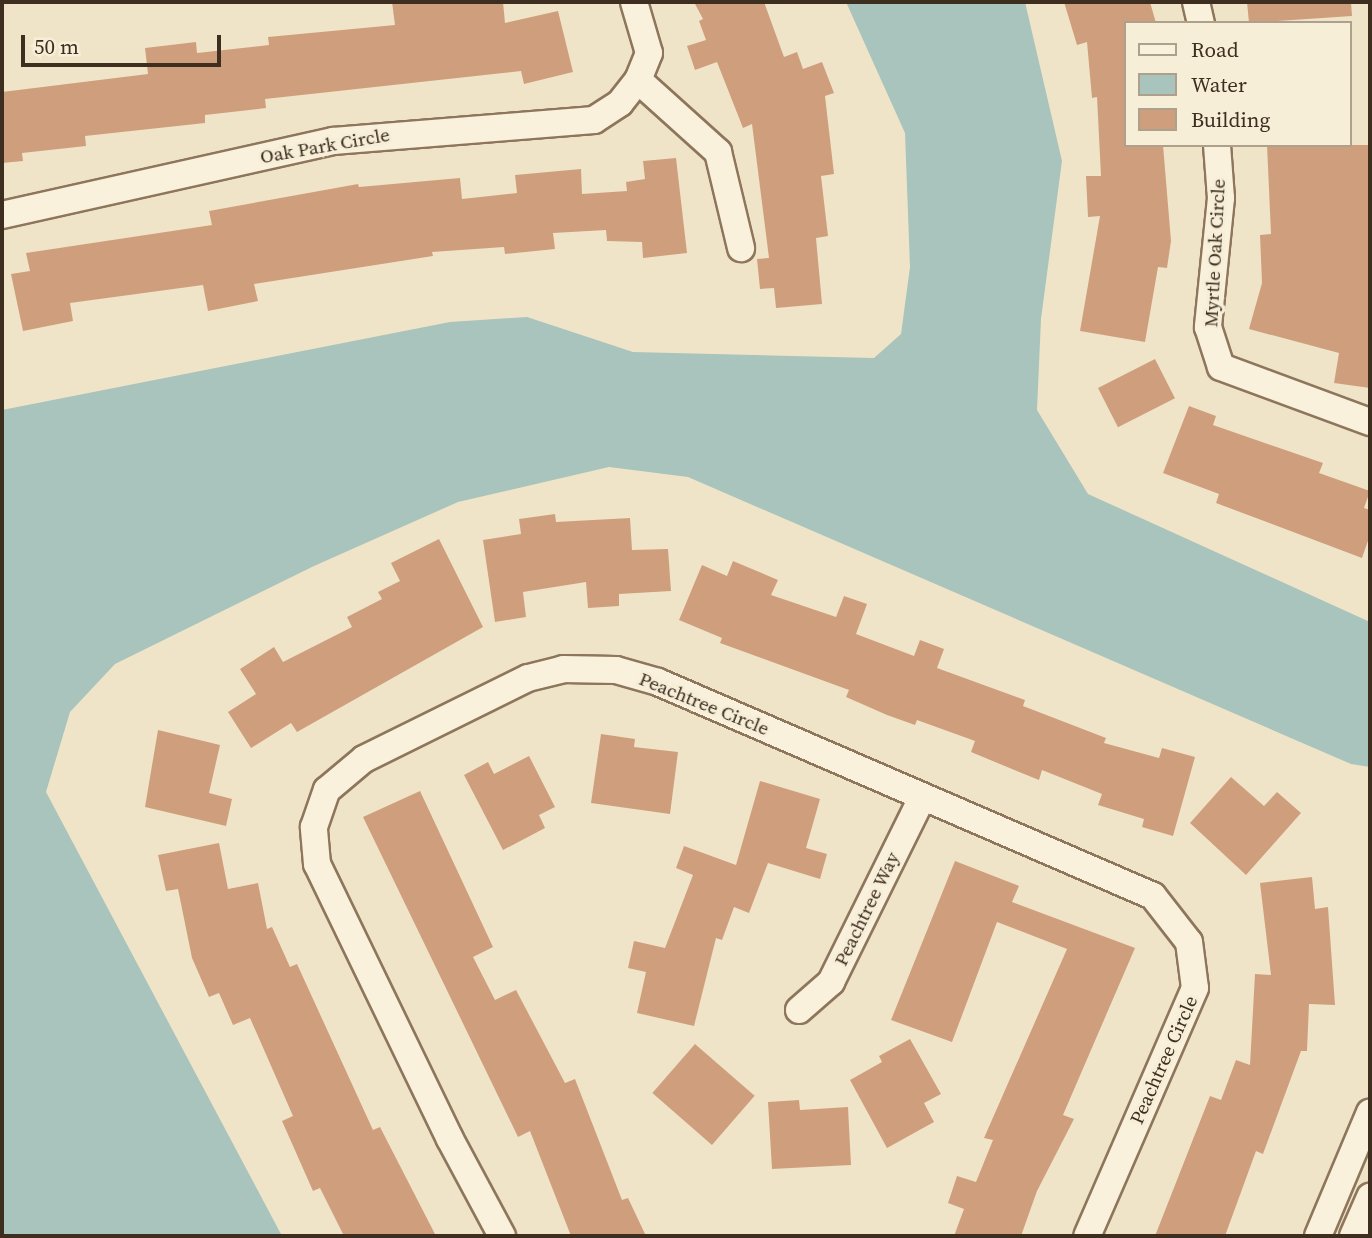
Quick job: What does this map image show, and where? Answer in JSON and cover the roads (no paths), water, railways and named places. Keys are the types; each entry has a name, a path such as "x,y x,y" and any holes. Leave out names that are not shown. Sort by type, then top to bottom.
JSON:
{"street":[{"name":"Oak Park Circle","path":"2,215 333,141 594,120 620,103 638,80 649,53 634,2"},
{"path":"1196,2 1201,21"},
{"path":"638,80 718,152 741,248"},
{"name":"Myrtle Oak Circle","path":"1217,147 1221,198 1208,327 1221,367 1370,422"},
{"name":"Peachtree Circle","path":"502,1236 450,1139 317,864 314,827 327,790 364,760 528,678 563,669 617,670 659,682 1153,896 1189,942 1195,988 1087,1236"},
{"name":"Peachtree Way","path":"799,1010 831,982 922,798"},
{"path":"1318,1236 1370,1112"},
{"path":"1353,1236 1370,1197"}],"water":[{"path":"846,2 1025,2 1062,161 1041,319 1037,410 1088,494 1370,622 1370,767 1351,764 688,477 609,467 458,502 314,566 115,664 70,712 46,792 282,1236 2,1236 2,410 450,322 527,317 633,352 874,358 901,334 910,267 905,133"}]}
